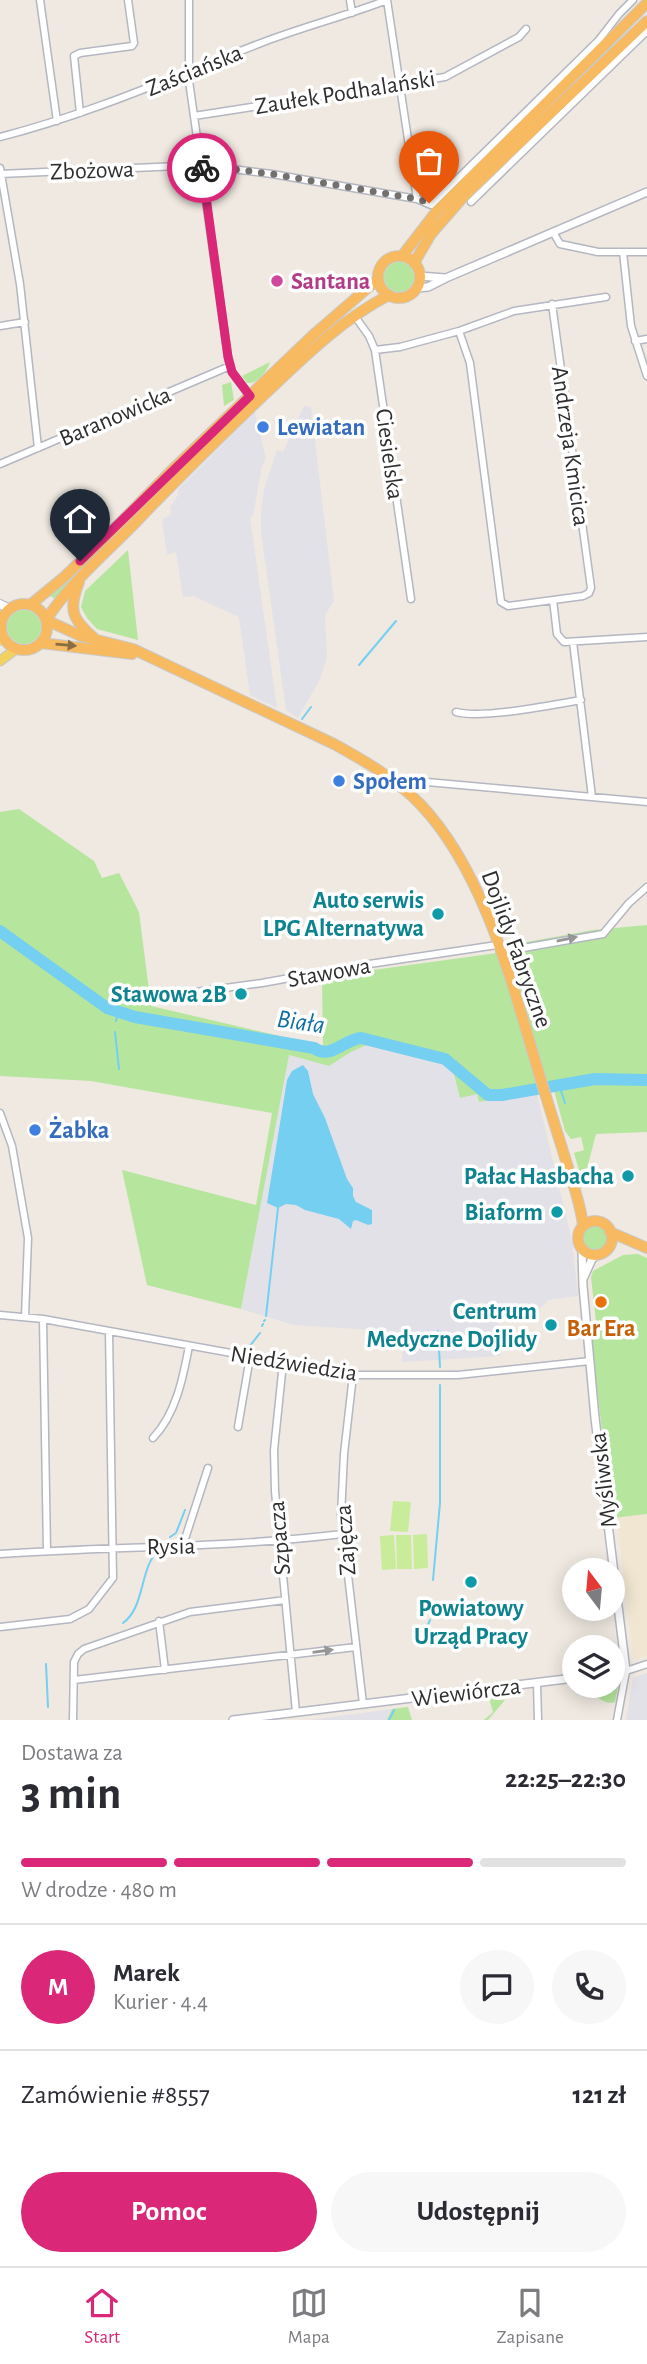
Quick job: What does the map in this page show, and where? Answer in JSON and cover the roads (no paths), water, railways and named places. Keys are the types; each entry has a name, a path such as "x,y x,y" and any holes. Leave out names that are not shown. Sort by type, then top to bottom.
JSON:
{"highway":[{"path":"402,256 436,212 647,3"},
{"path":"414,263 430,233 465,195 647,21"},
{"path":"395,256 402,256 414,263 419,276 416,288 407,296 389,295 378,279 380,267 395,256"},
{"path":"30,605 97,545 312,336 378,279"},
{"path":"46,620 66,592 196,460 306,355 354,315 389,295"},
{"path":"79,581 72,603 74,615 79,625 95,639"},
{"path":"30,605 40,610 46,620 46,632 41,643 32,649 16,649 1,638 1,621 5,606 30,605"},
{"path":"46,620 81,636 119,645 146,656"},
{"path":"41,643 146,656"},
{"name":"Dojlidy Fabryczne","path":"146,656 363,760 408,792 431,817 464,867 482,903 499,948 574,1186 583,1226"},
{"name":"Dojlidy Fabryczne","path":"574,1186 596,1221"},
{"path":"611,1232 610,1246 605,1252 596,1255 582,1251 577,1240 583,1226 596,1221 604,1224 611,1232 644,1247"},
{"path":"610,1246 644,1247"}],"main road":[{"path":"0,662 16,649"}],"street":[{"path":"40,0 57,121"},
{"path":"80,113 74,56 132,46 134,43 128,0"},
{"path":"189,0 189,81 230,366 250,396"},
{"path":"350,0 352,13"},
{"path":"387,0 417,199"},
{"name":"Zaściańska","path":"0,137 80,113 266,41 387,0"},
{"name":"Zbożowa","path":"0,172 201,166 272,174 417,199 431,205 598,41 619,13 634,0"},
{"name":"Zaułek Podhalański","path":"194,116 445,77 519,37 526,30"},
{"path":"471,202 647,31"},
{"path":"0,172 24,322 38,449"},
{"path":"416,288 428,287 647,192"},
{"path":"553,232 560,244 598,253 647,252"},
{"path":"623,252 635,341 647,376"},
{"path":"419,276 446,278"},
{"path":"375,350 400,347 459,331 514,311 606,297"},
{"name":"Andrzeja Kmicica","path":"552,304 591,588 583,597 553,600"},
{"name":"Ciesielska","path":"354,315 375,350 411,599"},
{"path":"0,326 24,322"},
{"path":"459,331 470,363 501,602 508,606 553,600 561,640 573,642 647,637"},
{"path":"635,341 647,339"},
{"name":"Baranowicka","path":"0,464 230,366"},
{"path":"573,642 592,797"},
{"path":"456,712 488,713 581,700"},
{"path":"408,792 419,783 427,782 647,802"},
{"name":"Stawowa","path":"159,997 346,968 603,934 628,903 647,887"},
{"path":"0,1113 10,1141 28,1238 24,1317"},
{"name":"Myśliwska","path":"582,1251 582,1281 590,1361 626,1671 617,1720"},
{"path":"582,1281 596,1255"},
{"name":"Niedźwiedzia","path":"0,1315 43,1319 353,1375 458,1375 590,1361"},
{"path":"43,1319 47,1551"},
{"path":"0,1627 70,1619 82,1614 113,1578 109,1332"},
{"path":"153,1438 165,1426 179,1386 188,1346"},
{"path":"238,1427 250,1357"},
{"name":"Szpacza","path":"283,1363 274,1450 279,1542 296,1712"},
{"name":"Zajęcza","path":"353,1375 342,1476 341,1534 363,1704"},
{"path":"183,1545 208,1468"},
{"name":"Rysia","path":"0,1555 114,1547 279,1542 341,1534"},
{"path":"72,1720 74,1662 84,1649 190,1612 285,1600"},
{"path":"159,1621 165,1670"},
{"path":"74,1680 356,1647"},
{"path":"626,1671 647,1664"},
{"name":"Wiewiórcza","path":"233,1720 562,1680"},
{"path":"537,1683 538,1720"}],"water":[{"path":"303,1065 308,1071 313,1094 353,1188 353,1196 356,1202 372,1210 372,1224 356,1220 353,1221 351,1229 339,1219 296,1205 286,1204 278,1208 267,1203 287,1080 292,1071"}],"waterway":[{"path":"359,665 396,621"},
{"path":"302,719 311,707"},
{"name":"Biała","path":"0,931 107,1008 135,1017 326,1052 361,1038 445,1059 488,1095 595,1079 647,1080"},
{"path":"116,1021 118,1013"},
{"path":"115,1032 119,1069"},
{"path":"559,1085 565,1103"},
{"path":"266,1316 278,1208"},
{"path":"438,1331 440,1367"},
{"path":"249,1347 260,1333"},
{"path":"433,1580 440,1503 440,1385"},
{"path":"170,1537 176,1533 185,1510"},
{"path":"123,1623 135,1609 155,1554"},
{"path":"423,1636 430,1620"},
{"path":"46,1664 48,1707"},
{"path":"389,1720 394,1710"}],"place":[{"name":"Santana","path":"277,281"},
{"name":"Lewiatan","path":"263,427"},
{"name":"Społem","path":"339,781"},
{"name":"Auto serwis LPG Alternatywa","path":"438,914"},
{"name":"Stawowa 2B","path":"241,994"},
{"name":"Żabka","path":"35,1130"},
{"name":"Pałac Hasbacha","path":"628,1176"},
{"name":"Biaform","path":"557,1212"},
{"name":"Bar Era","path":"601,1302"},
{"name":"Centrum Medyczne Dojlidy","path":"551,1325"},
{"name":"Powiatowy Urząd Pracy","path":"471,1582"}]}
